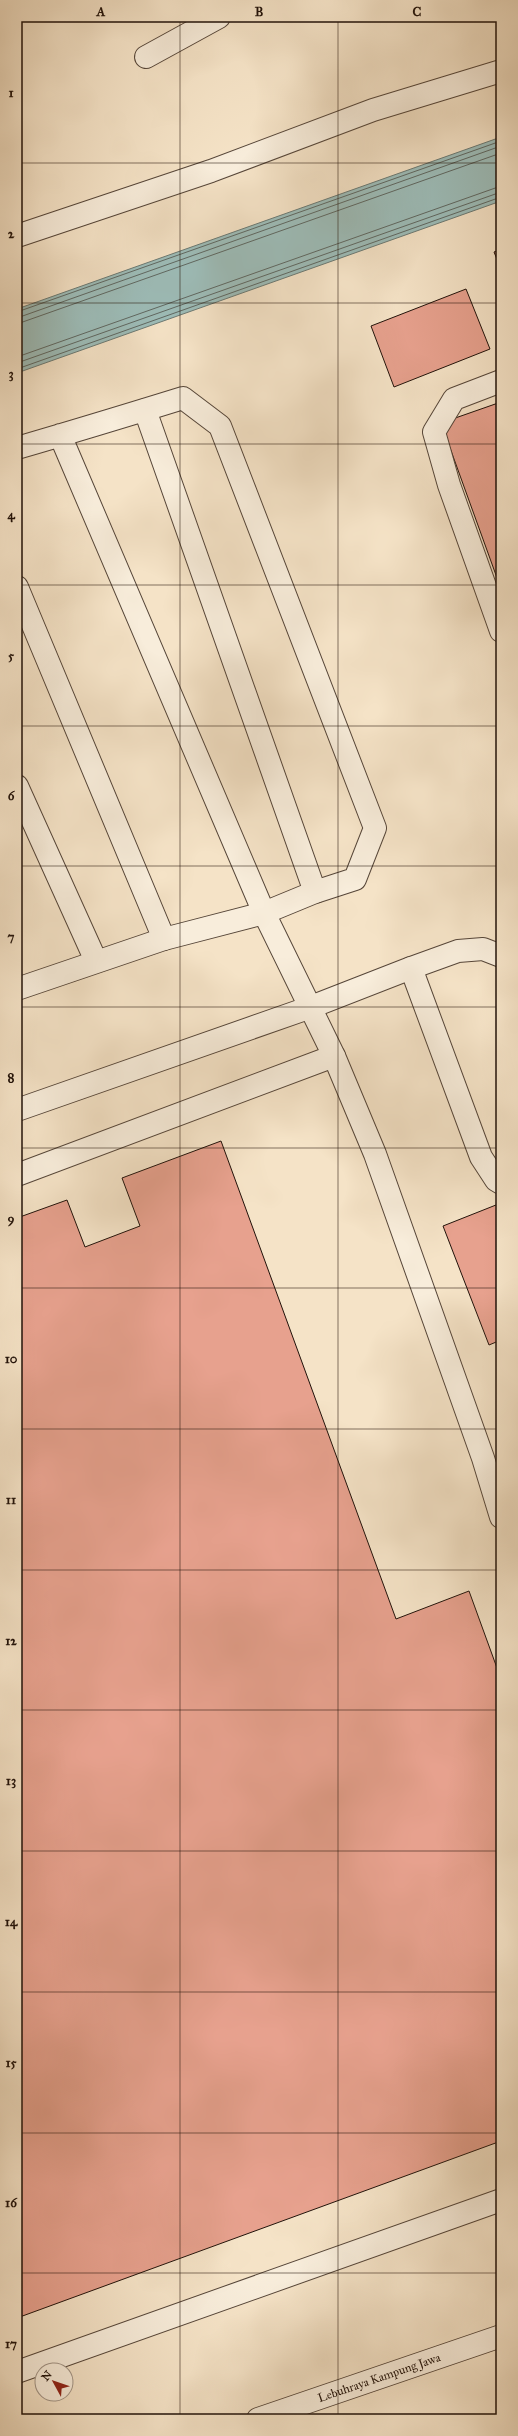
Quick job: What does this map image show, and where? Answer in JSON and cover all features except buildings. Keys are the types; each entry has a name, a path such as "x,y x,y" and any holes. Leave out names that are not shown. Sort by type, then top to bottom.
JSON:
{"street":[{"path":"146,57 219,17"},
{"path":"17,236 211,172 373,110 501,71"},
{"path":"501,381 454,399 434,432 449,485 501,631"},
{"path":"17,448 183,398 220,426 375,828 355,879 315,892 264,913 164,939 17,988"},
{"path":"145,410 315,892"},
{"path":"60,435 264,913 334,1056 378,1162 483,1458 501,1517"},
{"path":"17,587 164,939"},
{"path":"17,786 96,961"},
{"path":"17,1110 311,1007 458,951 483,949 501,956"},
{"path":"411,968 481,1157 496,1180 501,1183"},
{"path":"17,1175 334,1056"},
{"path":"17,2372 501,2200"},
{"name":"Lebuhraya Kampung Jawa","path":"258,2419 501,2336"}],"water":[{"path":"501,137 501,201 17,373 17,309"}]}
